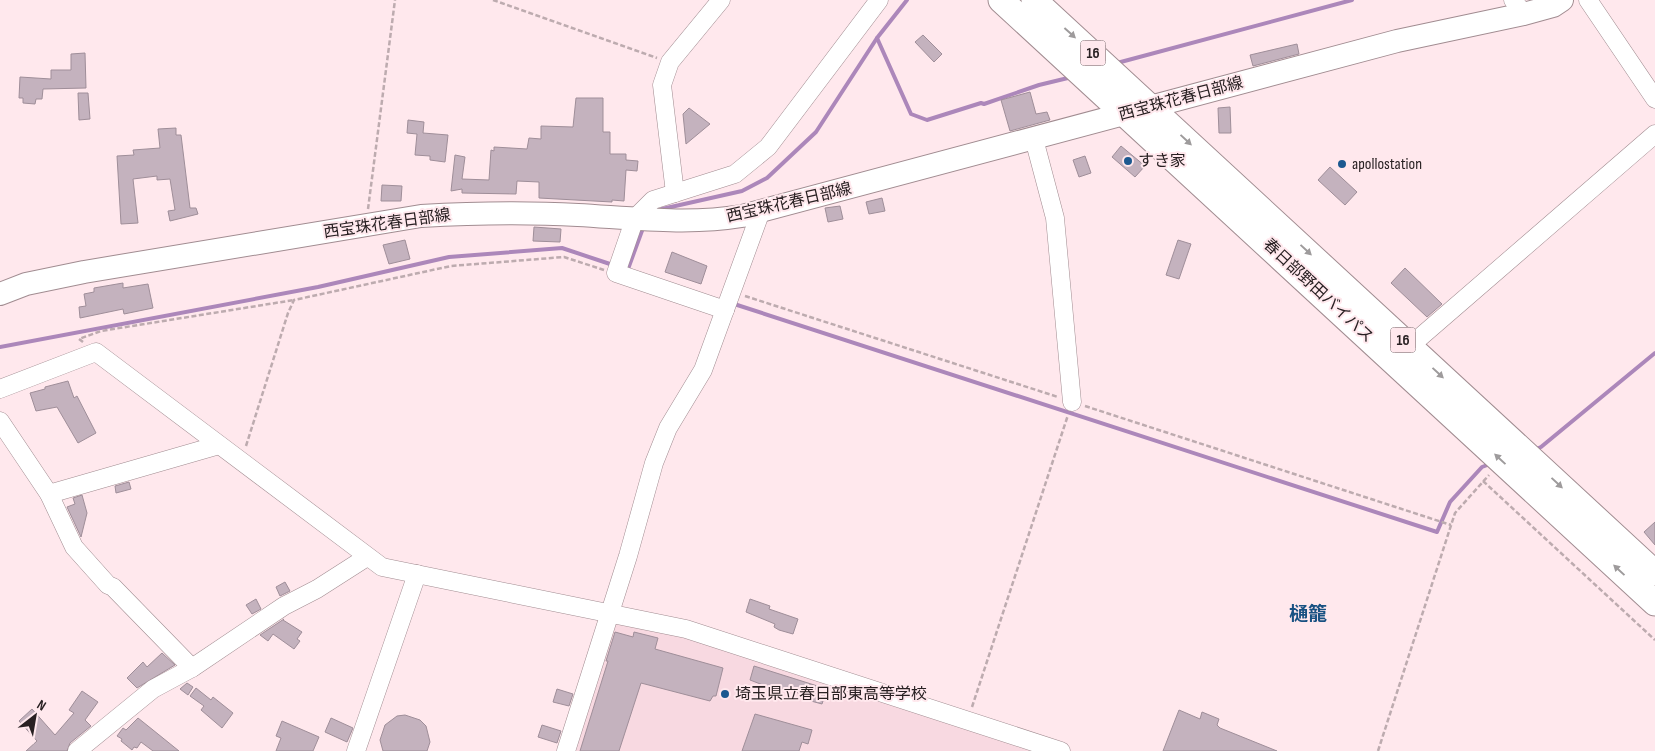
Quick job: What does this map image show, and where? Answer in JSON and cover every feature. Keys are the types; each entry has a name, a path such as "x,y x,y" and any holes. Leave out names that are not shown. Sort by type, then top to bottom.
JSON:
{"highway":[{"name":"春日部野田バイパス","path":"1001,0 1655,603"},
{"name":"春日部野田バイパス","path":"1034,0 1655,573"}],"main road":[{"name":"西宝珠花春日部線","path":"0,294 26,284 84,272 421,216 474,213 716,220 761,211 1034,139 1518,7 1552,6 1562,0"}],"street":[{"path":"675,193 662,85 670,62 721,0"},
{"path":"725,310 616,274 646,219 652,200 735,174 768,147 879,0"},
{"path":"1588,0 1655,98"},
{"path":"1410,346 1655,134"},
{"path":"1034,139 1055,218 1072,402"},
{"path":"566,751 654,463 668,428 703,370 761,211"},
{"path":"0,389 96,352 382,567 686,629 1060,751"},
{"path":"0,421 48,494 74,547 108,585 113,587 192,668"},
{"path":"48,494 219,445"},
{"path":"77,751 153,689 192,668 284,606 317,589 367,557"},
{"path":"356,751 417,574"}],"path":[{"path":"366,225 395,0"},
{"path":"493,0 670,62"},
{"path":"96,352 79,339 101,331 294,300 451,266 564,257 616,274"},
{"path":"731,292 1450,525"},
{"path":"241,462 288,313 294,300"},
{"path":"967,721 1072,402"},
{"path":"1378,751 1455,513 1483,482 1504,463"},
{"path":"1483,482 1655,640"}],"shaded area":[{"name":"埼玉県立春日部東高等学校","path":"614,623 685,637 1032,751 573,751"}],"building":[{"path":"923,35 942,54 934,62 915,42"},
{"path":"1297,44 1299,54 1253,66 1250,55"},
{"path":"85,53 86,88 43,89 42,99 36,99 35,104 23,103 23,98 19,98 20,77 51,79 51,70 71,70 71,54"},
{"path":"1030,92 1036,114 1047,112 1050,120 1010,131 1001,100"},
{"path":"78,93 88,93 90,119 79,120"},
{"path":"576,98 603,98 603,132 610,132 610,154 626,154 626,160 638,161 637,171 626,170 624,201 539,198 539,182 517,181 516,194 462,193 462,189 451,191 455,155 465,157 462,179 489,180 491,150 494,151 494,147 527,149 529,138 541,139 541,126 573,127"},
{"path":"1230,107 1231,133 1219,133 1218,108"},
{"path":"689,108 710,124 686,144 683,114"},
{"path":"408,120 424,122 423,133 448,135 445,162 430,160 430,156 415,155 417,134 407,133"},
{"path":"176,128 176,135 181,135 190,208 196,208 198,214 170,221 168,211 175,210 170,179 157,180 157,176 133,179 138,223 121,224 117,156 134,155 133,150 160,148 158,129"},
{"name":"すき家","path":"1121,146 1145,166 1135,177 1112,157"},
{"path":"1085,156 1091,173 1079,177 1073,160"},
{"path":"1330,167 1357,192 1345,205 1318,180"},
{"path":"382,185 402,186 401,201 381,201"},
{"path":"882,198 885,211 869,214 866,202"},
{"path":"840,206 843,219 828,222 825,208"},
{"path":"534,227 561,229 560,242 533,241"},
{"path":"405,240 410,259 389,264 383,245"},
{"path":"1178,240 1191,244 1179,279 1166,275"},
{"path":"672,252 707,266 701,284 665,272"},
{"path":"1405,268 1442,304 1427,317 1391,283"},
{"path":"123,283 123,288 148,284 153,308 124,314 123,309 80,318 79,307 86,306 84,294 94,292 94,288"},
{"path":"68,381 74,398 77,396 96,433 78,443 57,407 36,411 30,393"},
{"path":"129,482 131,489 116,493 115,486"},
{"path":"82,495 87,513 81,537 67,507 75,504 73,498"},
{"path":"1655,522 1655,545 1644,532"},
{"path":"285,582 290,591 280,596 276,587"},
{"path":"256,599 261,609 252,614 246,605"},
{"path":"750,599 770,606 769,609 798,619 793,634 779,630 774,627 775,624 746,612"},
{"path":"284,619 302,632 297,639 300,641 294,649 273,634 268,641 260,635"},
{"path":"615,632 633,637 634,632 658,638 655,649 723,668 716,696 713,696 710,701 641,683 619,751 580,751 608,661 606,661"},
{"path":"162,653 175,665 137,688 127,678 143,662 147,667"},
{"path":"754,666 827,689 822,704 800,698 802,694 777,687 776,690 750,680"},
{"path":"187,683 193,687 188,695 180,689"},
{"path":"196,688 211,700 213,697 233,713 222,728 201,710 204,706 190,696"},
{"path":"557,689 573,694 569,706 553,702"},
{"path":"82,691 98,702 85,720 91,726 70,743 67,751 26,751 37,741 19,721 32,709 55,735 74,713 69,710"},
{"path":"1179,710 1200,719 1202,712 1219,719 1217,725 1220,728 1277,751 1163,751"},
{"path":"755,714 812,730 808,744 802,742 799,751 742,751"},
{"path":"405,715 420,720 426,726 430,742 427,751 383,751 380,740 385,725 397,716"},
{"path":"138,718 179,751 153,751 141,742 137,748 134,747 132,750 117,736 123,728 126,730"},
{"path":"331,718 353,728 347,742 325,732"},
{"path":"282,721 319,737 313,751 276,751 281,738 276,736"},
{"path":"542,725 561,731 557,743 538,737"}],"waterway":[{"path":"662,209 742,191 767,178 816,132 877,38 907,0"},
{"path":"1117,63 1352,0"},
{"path":"877,38 911,114 927,120 981,103 984,104 1039,85 1072,77"},
{"path":"628,269 643,228"},
{"path":"0,347 318,287 449,257 562,248 613,265"},
{"path":"731,303 1437,532 1450,502 1482,467 1490,464"},
{"path":"1534,450 1541,447 1655,353"}],"place":[{"name":"すき家","path":"1128,161"},
{"name":"apollostation","path":"1342,164"},
{"name":"埼玉県立春日部東高等学校","path":"725,694"}],"district":[{"name":"樋籠","path":"1308,614"}]}
